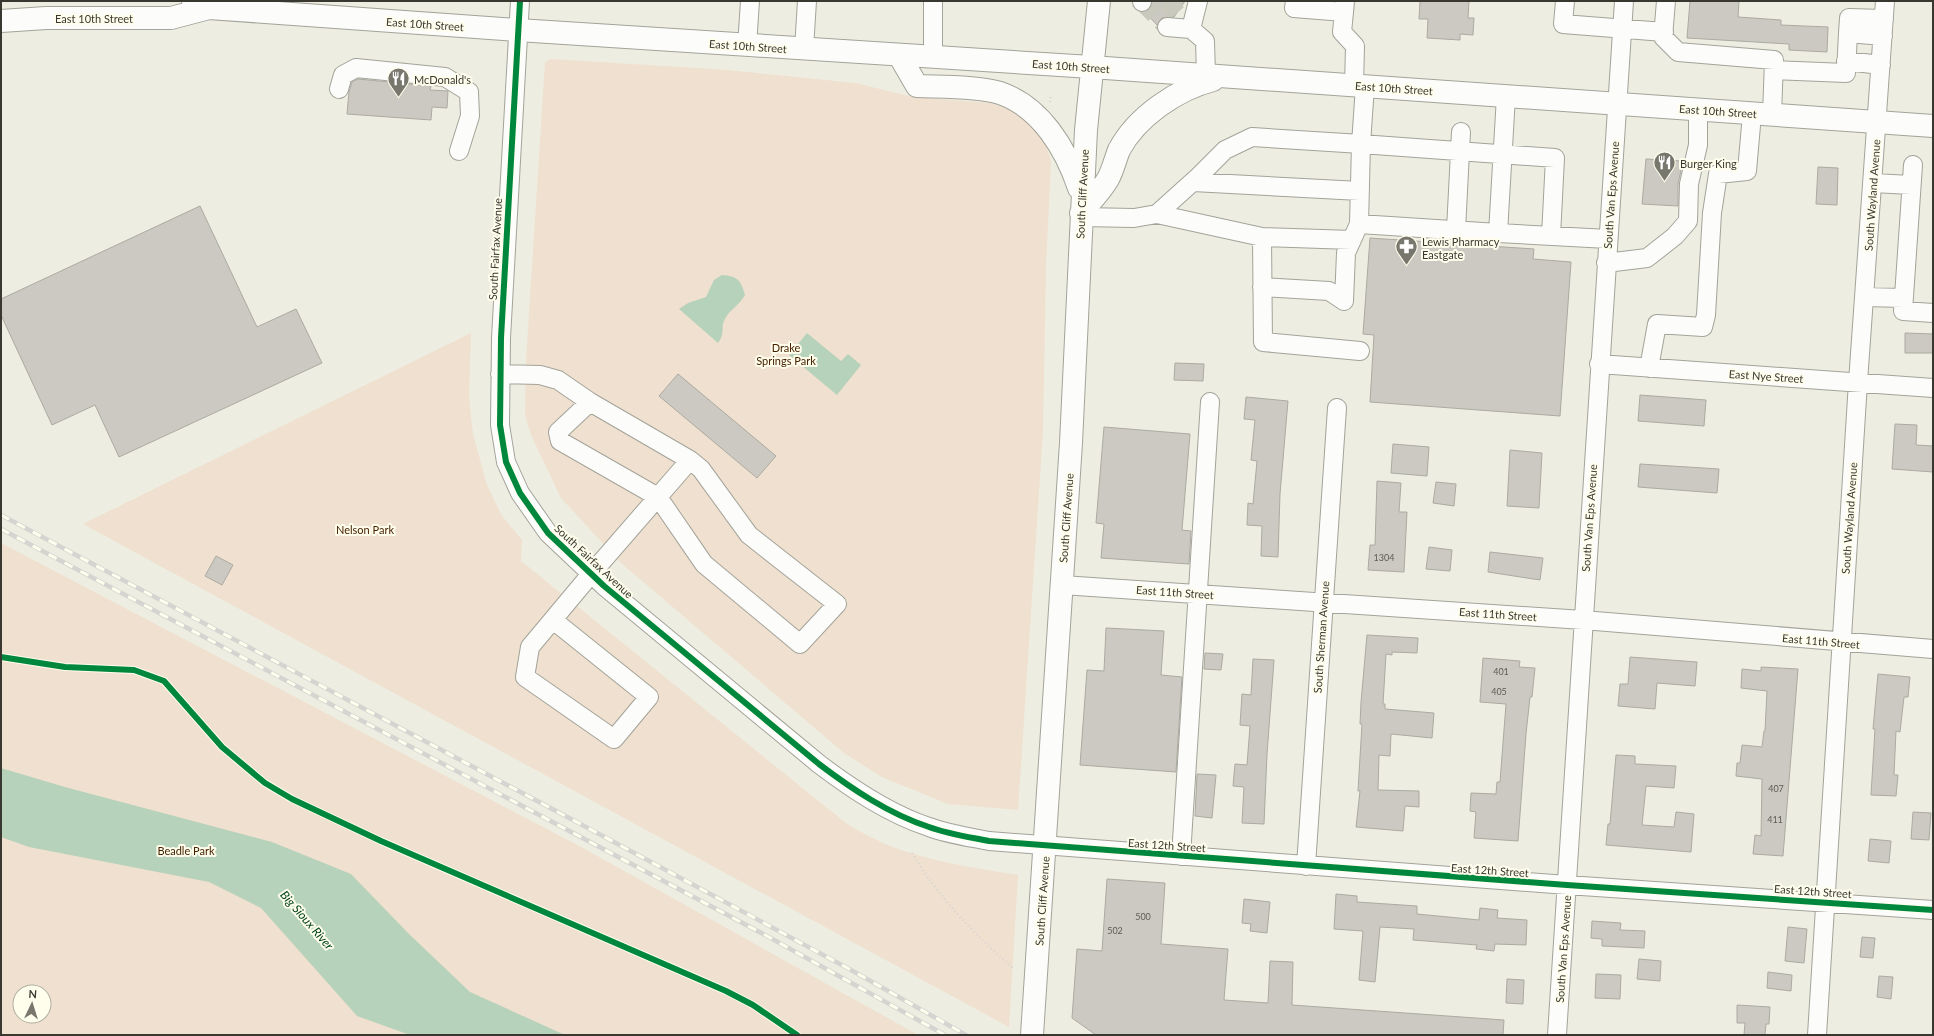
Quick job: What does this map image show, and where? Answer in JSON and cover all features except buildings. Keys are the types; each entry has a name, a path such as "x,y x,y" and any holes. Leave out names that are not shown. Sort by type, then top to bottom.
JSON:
{"main road":[{"name":"South Cliff Avenue","path":"1032,1035 1046,846 1071,443 1081,209 1091,67 1099,1"},
{"name":"East 10th Street","path":"1,21 46,18 171,18 204,3 310,8 518,30 747,46 1091,67 1933,126"},
{"path":"899,55 917,86 999,93 1019,102 1039,117 1060,145 1073,169 1081,209"},
{"path":"1081,209 1108,179 1120,149 1139,125 1178,92 1215,76"}],"street":[{"name":"South Fairfax Avenue","path":"520,1 505,247 500,374 500,425 506,462 520,494 548,533 591,574 819,764 846,784 901,816 929,827 959,836 989,841 1046,846"},
{"path":"747,46 750,1"},
{"path":"804,49 807,1"},
{"path":"932,57 933,1"},
{"path":"1191,29 1198,1"},
{"path":"1262,287 1329,291 1344,301 1346,253 1355,232 1360,191 1361,144 1359,86 1355,46 1342,32 1345,7 1294,8 1295,1"},
{"path":"1565,1 1563,24 1664,32"},
{"name":"South Van Eps Avenue","path":"1557,1035 1599,364 1624,1"},
{"path":"1649,368 1657,324 1703,327 1706,315 1712,213 1718,174 1747,171 1774,70 1774,60 1678,52 1663,37 1666,1"},
{"name":"South Wayland Avenue","path":"1817,1035 1858,382 1885,1"},
{"path":"1774,70 1846,73 1849,18 1883,27"},
{"path":"1172,20 1191,29 1204,41 1215,76"},
{"path":"1846,61 1881,65"},
{"path":"340,89 343,75 356,68 445,77 470,92 470,116 459,151"},
{"path":"1498,233 1506,96"},
{"path":"1606,263 1648,258 1675,236 1688,221 1689,184 1698,144 1698,110"},
{"path":"1456,230 1461,132"},
{"path":"1157,214 1193,182 1225,150 1252,138 1361,144 1502,156 1555,158 1551,236"},
{"path":"1913,165 1903,311 1933,313"},
{"path":"1193,182 1360,191"},
{"path":"1872,183 1912,185"},
{"path":"1081,209 1134,218 1157,214 1262,237 1355,232 1456,230 1608,240"},
{"path":"1262,237 1263,342 1360,351"},
{"path":"1864,297 1904,298"},
{"name":"East Nye Street","path":"1599,364 1933,388"},
{"path":"500,374 540,375 558,380 590,402 690,460 701,469 749,535 837,604 800,644 704,564 658,496 560,441 558,432 590,402"},
{"path":"1181,856 1199,594 1210,402"},
{"name":"South Sherman Avenue","path":"1306,866 1337,408"},
{"path":"553,620 649,697 614,739 525,677 530,647 591,574 690,460"},
{"name":"East 11th Street","path":"1062,585 1583,620 1933,649"},
{"name":"East 12th Street","path":"1046,846 1567,886 1933,910"}],"path":[{"path":"912,854 928,880 965,923 985,944 1013,968"}],"green space":[{"name":"Drake Springs Park","path":"551,59 728,70 855,83 913,97 990,103 1020,114 1045,141 1051,161 1046,266 1043,431 1018,810 948,804 882,777 844,753 621,563 561,498 531,435 525,415 526,361 545,62"},
{"name":"Nelson Park","path":"471,333 469,399 473,434 487,485 502,516 522,540 521,561 847,824 885,844 917,855 967,867 1018,875 1009,1027 83,524"},
{"name":"Beadle Park","path":"1,543 583,848 918,1035 1,1035"}],"water":[{"path":"722,275 731,276 738,280 745,295 725,319 722,336 718,343 679,309 688,303 706,297 714,280"},
{"path":"807,333 841,361 848,354 861,365 837,395 789,355"},
{"name":"Big Sioux River","path":"1,768 65,787 272,842 351,874 409,934 470,992 565,1035 410,1035 357,1016 261,908 209,882 29,847 1,837"}],"tunnel":[{"path":"1167,1 1177,13"},
{"path":"1142,2 1167,27"}],"railway":[{"path":"1,515 601,835 851,970 966,1035"},
{"path":"1,529 767,936 945,1035"}],"cycle path":[{"path":"520,1 501,338 500,425 506,462 520,493 548,533 604,586 844,783 885,808 914,822 944,832 989,841 1567,885 1933,910"},
{"path":"1,657 65,667 134,670 164,681 222,747 265,783 292,799 381,841 726,991 753,1005 797,1035"}],"place":[{"name":"McDonald's","path":"398,98"},
{"name":"Burger King","path":"1664,182"},
{"name":"Lewis Pharmacy Eastgate","path":"1406,266"}]}
